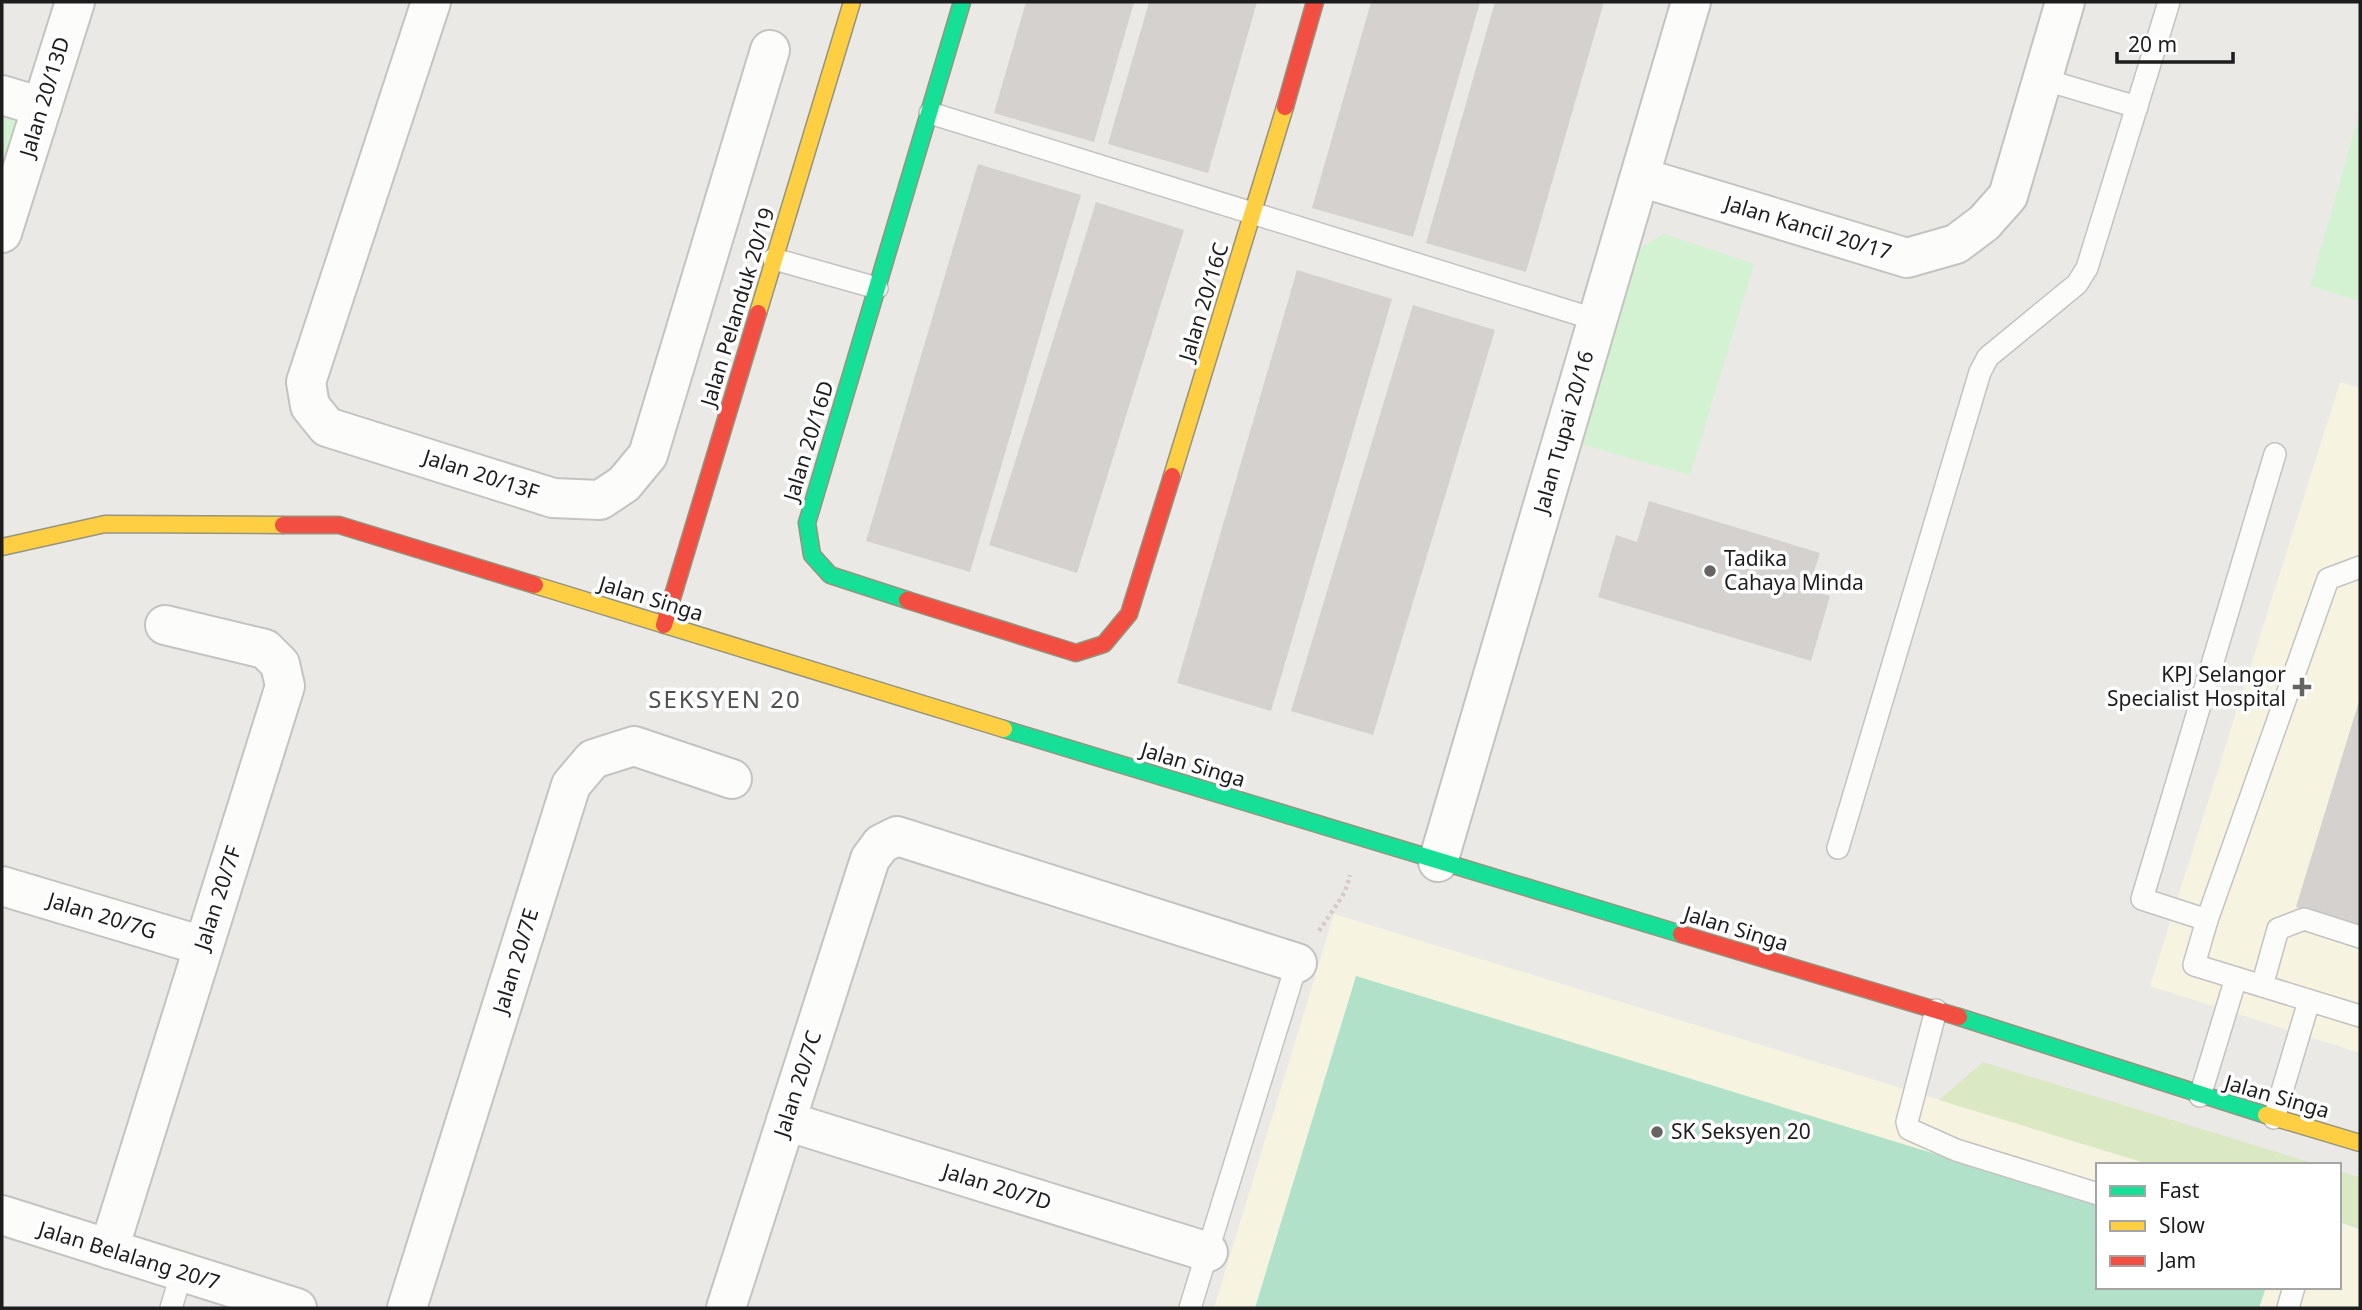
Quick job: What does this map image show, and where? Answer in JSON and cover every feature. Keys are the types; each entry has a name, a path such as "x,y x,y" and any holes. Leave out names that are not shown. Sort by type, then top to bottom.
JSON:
{"street":[{"name":"Jalan 20/13D","path":"2,233 75,2"},
{"name":"Jalan 20/13F","path":"431,2 306,382 310,406 327,427 553,498 600,500 624,484 648,455 769,50"},
{"name":"Jalan Pelanduk 20/19","path":"664,625 852,2"},
{"name":"Jalan 20/16D","path":"962,2 807,523 812,555 830,575 1076,653 1104,644 1129,614"},
{"name":"Jalan 20/16C","path":"1129,614 1254,213 1315,2"},
{"name":"Jalan Tupai 20/16","path":"1438,862 1691,2"},
{"name":"Jalan Kancil 20/17","path":"1640,177 1907,258 1956,244 1984,223 2008,195 2065,2"},
{"path":"2,95 41,107"},
{"name":"Jalan Singa","path":"2,547 104,524 340,525 1360,839 1936,1010 2200,1096 2360,1143"},
{"name":"Jalan 20/7F","path":"109,1249 285,686 280,664 265,649 165,625"},
{"name":"Jalan 20/7E","path":"407,1308 571,785 593,759 634,746 732,779"},
{"name":"Jalan 20/7C","path":"726,1308 870,859 881,844 897,836 1297,963"},
{"name":"Jalan 20/7G","path":"2,886 203,946"},
{"name":"Jalan 20/7D","path":"786,1121 1208,1252"},
{"name":"Jalan Belalang 20/7","path":"2,1215 297,1308"}],"lane":[{"path":"1838,848 1980,372 1988,357 2077,284 2082,276 2169,2"},
{"path":"2042,79 2137,107"},
{"path":"930,113 1597,320"},
{"path":"774,259 877,288"},
{"path":"2207,920 2142,899 2275,454"},
{"path":"2360,567 2328,579 2207,920 2194,965 2360,1016"},
{"path":"2262,986 2278,929 2304,919 2360,937"},
{"path":"1191,1308 1297,963"},
{"path":"2200,1096 2236,978"},
{"path":"2274,1118 2309,1001"},
{"path":"1936,1010 1907,1122 1909,1129 1956,1150 2096,1193"},
{"path":"171,1308 182,1272"},
{"path":"2288,1308 2293,1289"}],"path":[{"path":"1297,963 1345,892 1360,839"}],"shaded area":[{"name":"KPJ Selangor Specialist Hospital","path":"2340,382 2360,388 2360,1053 2150,986"},
{"name":"SK Seksyen 20","path":"1334,914 2145,1163 2096,1163 2096,1289 2341,1289 2341,1223 2360,1229 2360,1308 1214,1308"}],"green space":[{"path":"2360,112 2360,301 2310,286"},
{"path":"2,113 21,119 2,180"},
{"path":"1664,234 1754,264 1690,475 1569,441 1623,258"},
{"name":"SK Seksyen 20","path":"1356,976 2096,1203 2096,1289 2265,1289 2259,1308 1255,1308"},
{"path":"1983,1062 2312,1163 2145,1163 1939,1100"},
{"path":"2341,1172 2360,1177 2360,1229 2341,1223"}],"building":[{"path":"1026,2 1134,2 1094,142 994,113"},
{"path":"1149,2 1257,2 1208,173 1108,144"},
{"path":"1371,2 1480,2 1413,237 1312,208"},
{"path":"1495,2 1604,2 1526,272 1426,243"},
{"path":"978,164 1081,195 970,572 866,541"},
{"path":"1096,202 1184,230 1077,573 989,545"},
{"path":"1297,270 1392,299 1271,711 1177,683"},
{"path":"1413,305 1495,330 1373,735 1291,711"},
{"name":"Tadika Cahaya Minda","path":"1649,501 1820,553 1808,589 1830,596 1811,661 1598,597 1616,535 1637,542"},
{"path":"2360,698 2360,927 2296,907"}],"traffic: fast":[{"path":"907,600 830,575 812,555 807,523 962,2"},
{"path":"1004,729 1681,934"},
{"path":"1959,1017 2266,1115"}],"traffic: slow":[{"path":"758,313 852,2"},
{"path":"1172,476 1285,107"},
{"path":"2,547 105,524 283,525"},
{"path":"535,585 1004,729"},
{"path":"2266,1115 2360,1143"}],"traffic: jam":[{"path":"1285,107 1315,2"},
{"path":"664,625 758,313"},
{"path":"907,600 1076,653 1104,644 1129,614 1172,476"},
{"path":"283,525 339,525 535,585"},
{"path":"1681,934 1959,1017"}],"place":[{"name":"Tadika Cahaya Minda","path":"1710,571"},
{"name":"KPJ Selangor Specialist Hospital","path":"2302,687"},
{"name":"SK Seksyen 20","path":"1657,1132"}],"district":[{"name":"SEKSYEN 20","path":"725,700"}]}
